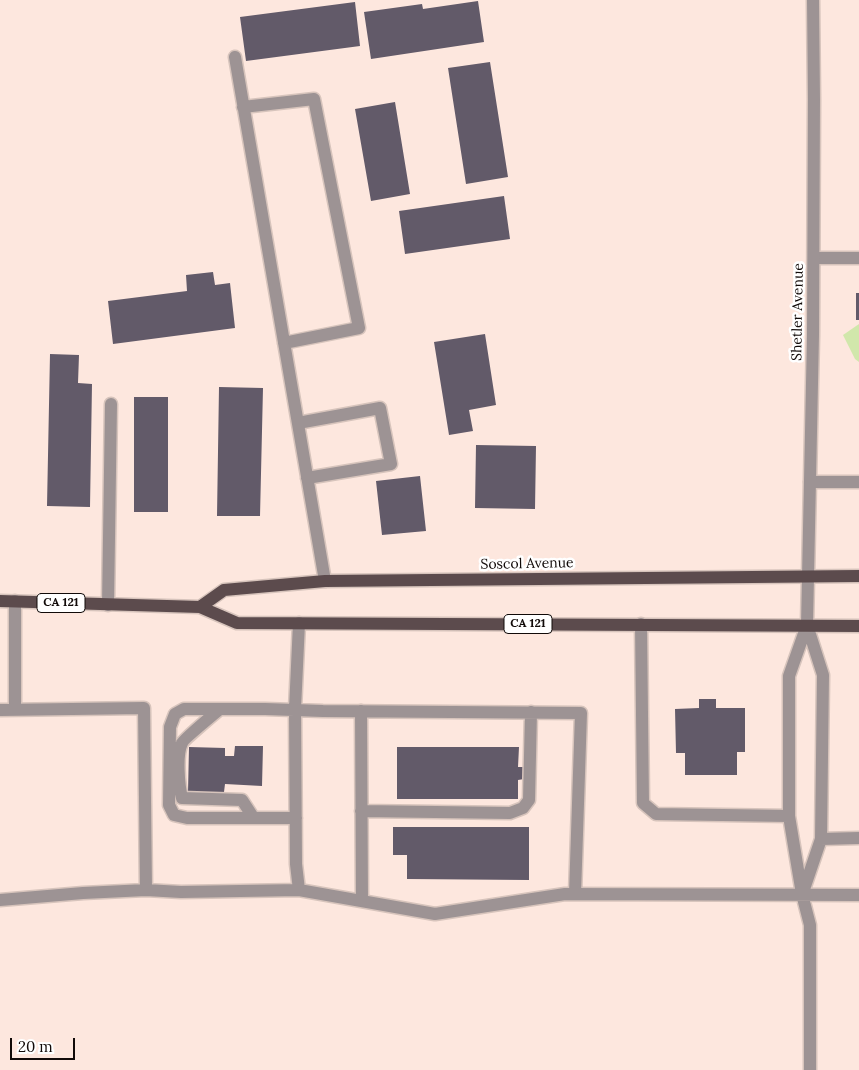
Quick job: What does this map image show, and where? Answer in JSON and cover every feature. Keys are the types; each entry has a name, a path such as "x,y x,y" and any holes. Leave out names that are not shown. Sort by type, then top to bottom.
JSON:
{"main road":[{"name":"Soscol Avenue","path":"200,607 224,590 325,581 859,576"},
{"name":"CA 121","path":"0,601 200,607 237,623 859,626"}],"street":[{"name":"Shetler Avenue","path":"807,625 814,258 813,0"},
{"path":"235,57 325,581"},
{"path":"243,107 314,99 359,328 284,343"},
{"path":"814,258 859,258"},
{"path":"108,604 111,404"},
{"path":"298,423 380,408 391,464 307,478"},
{"path":"810,482 859,482"},
{"path":"14,601 15,710"},
{"path":"299,623 296,709 296,864 299,890"},
{"path":"641,624 643,803 656,814 789,816"},
{"path":"807,625 789,676 789,816 802,894 810,925 810,1070"},
{"path":"802,894 821,839 823,675 807,625"},
{"path":"0,710 144,708 146,890"},
{"path":"296,818 187,818 174,815 169,805 170,727 175,714 184,709 296,709 361,712 581,712 575,894"},
{"path":"220,709 182,742 179,757 182,798 242,800 253,817"},
{"path":"361,712 362,901"},
{"path":"361,811 510,813 524,808 529,800 530,712"},
{"path":"821,839 859,838"},
{"path":"0,900 146,890 181,892 299,890 435,914 565,894 859,895"}],"green space":[{"path":"859,324 859,362 855,359 843,335"}],"building":[{"path":"478,1 484,42 371,59 364,12 422,4 423,9"},
{"path":"355,2 360,46 246,61 240,17"},
{"path":"490,62 508,177 466,184 448,68"},
{"path":"395,102 410,194 371,201 355,109"},
{"path":"504,196 510,239 405,254 399,211"},
{"path":"213,272 215,285 230,283 235,328 113,344 108,301 187,291 186,275"},
{"path":"856,293 859,293 859,320 856,320"},
{"path":"485,334 496,405 469,410 473,431 449,435 434,342"},
{"path":"50,354 79,355 78,383 92,384 90,507 47,506"},
{"path":"219,387 263,388 260,516 217,516"},
{"path":"134,397 168,397 168,512 134,512"},
{"path":"476,445 536,446 535,509 475,508"},
{"path":"420,476 426,531 382,535 376,481"},
{"path":"699,699 716,699 716,708 745,708 745,752 737,752 737,775 685,775 685,753 676,753 675,709 699,708"},
{"path":"235,746 263,746 262,786 225,784 224,792 188,792 189,747 225,748 225,756 234,756"},
{"path":"397,747 519,747 518,767 524,767 524,779 518,780 518,799 397,799"},
{"path":"393,827 529,827 529,880 407,879 407,855 393,855"}]}
